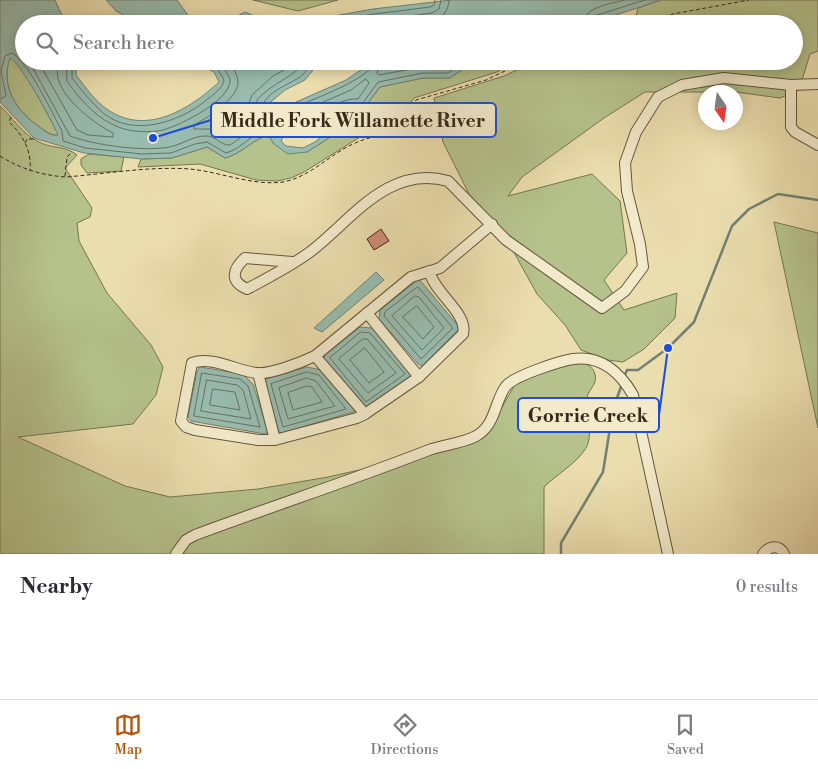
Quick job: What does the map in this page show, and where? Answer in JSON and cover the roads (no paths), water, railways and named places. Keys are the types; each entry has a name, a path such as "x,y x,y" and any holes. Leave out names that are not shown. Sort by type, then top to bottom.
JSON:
{"lane":[{"path":"292,262 245,258 236,267 234,275 239,286 247,289 310,252 365,202 388,186 416,179 438,178 448,181 506,240 602,308 625,290 643,267 640,244 627,191 625,163 636,132 658,97 682,85 724,78 791,85 818,84"},
{"path":"791,85 792,126 795,132 818,146"},
{"path":"429,271 431,280 440,294 461,317 465,326 463,334 419,377 365,414 348,421 275,440 258,440 195,430 186,427 181,421 192,364 201,360 258,374 301,362 315,356 411,277 429,271 440,268 492,224"},
{"path":"368,313 419,377"},
{"path":"315,356 365,414"},
{"path":"176,554 186,540 195,536 432,448 458,444 477,436 489,426 507,385 524,375 572,359 591,360 608,365 623,380 633,395 668,554"},
{"path":"258,374 275,440"},
{"path":"763,554 767,549 776,547 780,548 784,554"}],"water":[{"path":"0,0 55,0 62,15 15,15 15,62 10,58 7,69 9,88 18,106 32,121 45,131 55,135 58,135 21,70 76,70 76,75 91,94 108,110 123,117 153,120 181,110 208,92 219,82 214,72 210,70 313,70 305,80 285,90 266,106 278,110 346,80 361,70 461,70 450,78 423,78 380,87 354,122 307,152 288,154 274,144 268,135 225,158 207,147 172,158 141,159 84,153 34,138 0,102","holes":["357,108 315,142 303,148 286,146 281,141 283,137 292,133"]},
{"path":"106,0 177,0 188,15 123,15 116,11"},
{"path":"451,0 661,0 616,15 340,15 373,9"},
{"path":"245,12 252,15 238,15"},
{"path":"376,272 384,280 322,332 314,328"},
{"path":"419,279 460,328 422,366 418,364 379,319 380,310"},
{"path":"360,327 372,328 412,375 367,408 362,406 324,359 325,355"},
{"path":"200,367 243,374 253,384 268,432 265,434 191,421 188,417 197,371"},
{"path":"307,367 321,370 356,411 282,433 279,432 265,383 266,379"}],"waterway":[{"path":"624,377 627,370 638,370 668,348 694,322 732,226 749,209 778,194 818,200"},
{"path":"561,554 561,543 603,472 613,409 622,384"}],"place":[{"name":"Middle Fork Willamette River","path":"153,138"},
{"name":"Gorrie Creek","path":"668,348"}]}
